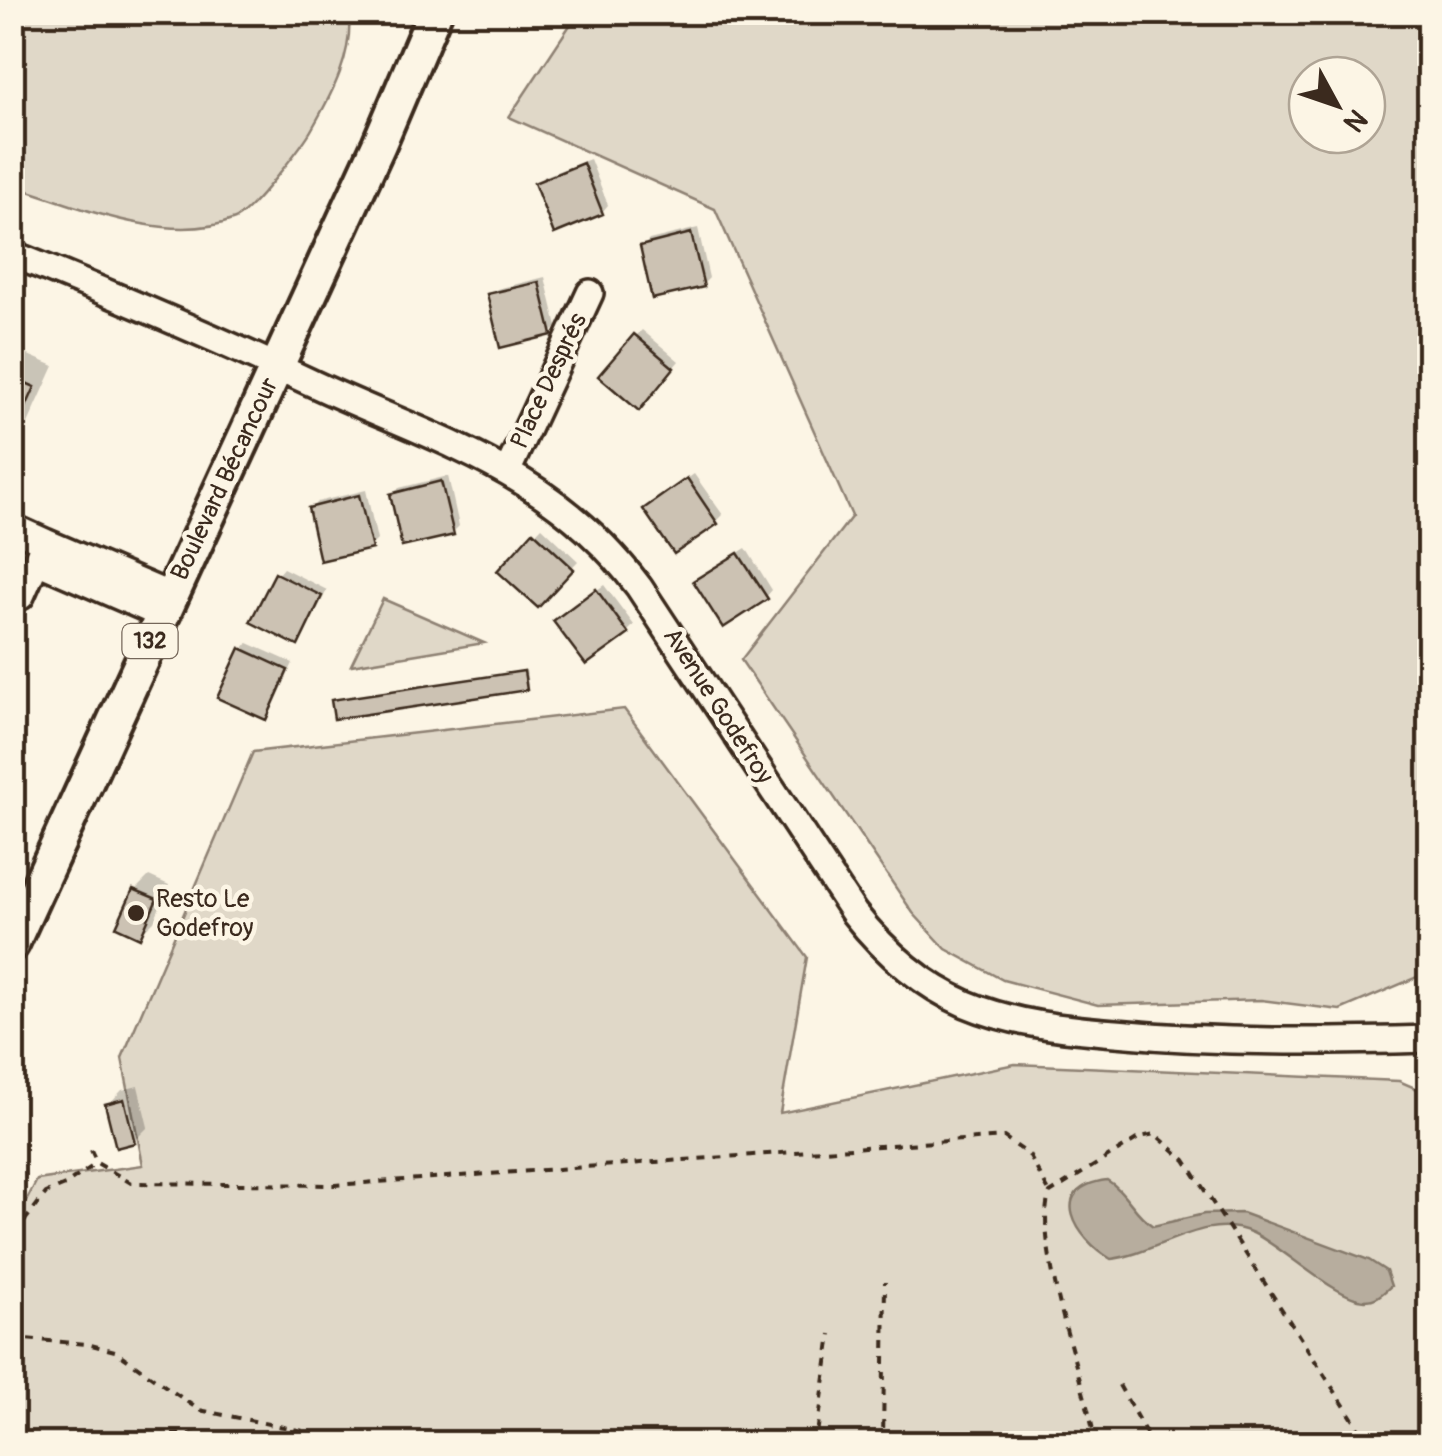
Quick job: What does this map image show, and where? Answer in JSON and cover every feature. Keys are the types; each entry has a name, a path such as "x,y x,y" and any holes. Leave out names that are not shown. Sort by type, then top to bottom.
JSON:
{"main road":[{"name":"Boulevard Bécancour","path":"12,944 384,133 435,12"}],"street":[{"name":"Avenue Godefroy","path":"12,254 508,470 560,505 618,561 665,625 854,913 898,960 941,991 999,1016 1084,1030 1257,1042 1430,1039"},
{"name":"Place Després","path":"508,470 590,293"},
{"path":"12,528 41,552 167,605"},
{"path":"12,592 22,596 41,552"}],"path":[{"path":"1096,1444 1048,1253 1044,1206 1050,1193 1140,1136 1155,1134 1185,1160 1369,1444"},
{"path":"91,1150 97,1163 131,1182 336,1185 1004,1137 1029,1155 1050,1193"},
{"path":"12,1251 26,1219 46,1193 97,1163"},
{"path":"883,1444 885,1282"},
{"path":"810,1444 818,1434 831,1334"},
{"path":"12,1338 88,1344 115,1351 199,1410 368,1444"},
{"path":"1119,1385 1152,1444"},
{"path":"142,1444 153,1436 182,1435 240,1444"}],"shaded area":[{"path":"13,12 349,12 348,43 328,100 308,136 242,214 209,226 152,226 13,186"},
{"path":"578,13 1429,13 1429,972 1340,1010 1261,1000 1098,1005 1003,980 946,949 913,913 741,660 852,516 715,209 509,117"},
{"path":"383,599 484,643 351,665"},
{"path":"624,709 807,957 780,1113 1015,1064 1399,1081 1429,1094 1429,1443 13,1444 13,1227 37,1180 143,1165 122,1058 253,752"},
{"path":"1107,1180 1153,1226 1204,1214 1242,1213 1369,1260 1386,1271 1391,1286 1373,1299 1353,1297 1265,1240 1235,1228 1199,1230 1111,1259 1078,1227 1072,1203 1088,1185"}],"building":[{"path":"583,163 603,214 554,234 534,183"},
{"path":"691,233 704,287 652,299 640,246"},
{"path":"539,282 552,335 500,348 487,294"},
{"path":"634,334 674,368 639,411 598,376"},
{"path":"12,377 35,387 12,438"},
{"path":"687,478 718,524 674,554 643,509"},
{"path":"441,481 454,535 402,547 390,494"},
{"path":"359,495 372,549 320,561 308,508"},
{"path":"533,531 574,569 538,608 497,571"},
{"path":"738,553 768,599 723,628 693,581"},
{"path":"275,573 322,596 298,646 250,622"},
{"path":"596,589 629,634 586,665 553,621"},
{"path":"240,648 288,670 266,720 217,698"},
{"path":"524,671 527,690 334,719 331,700"},
{"name":"Resto Le Godefroy","path":"133,889 157,899 140,938 116,927"},
{"path":"124,1099 135,1143 116,1148 105,1104"}],"place":[{"name":"Resto Le Godefroy","path":"136,913"}]}
